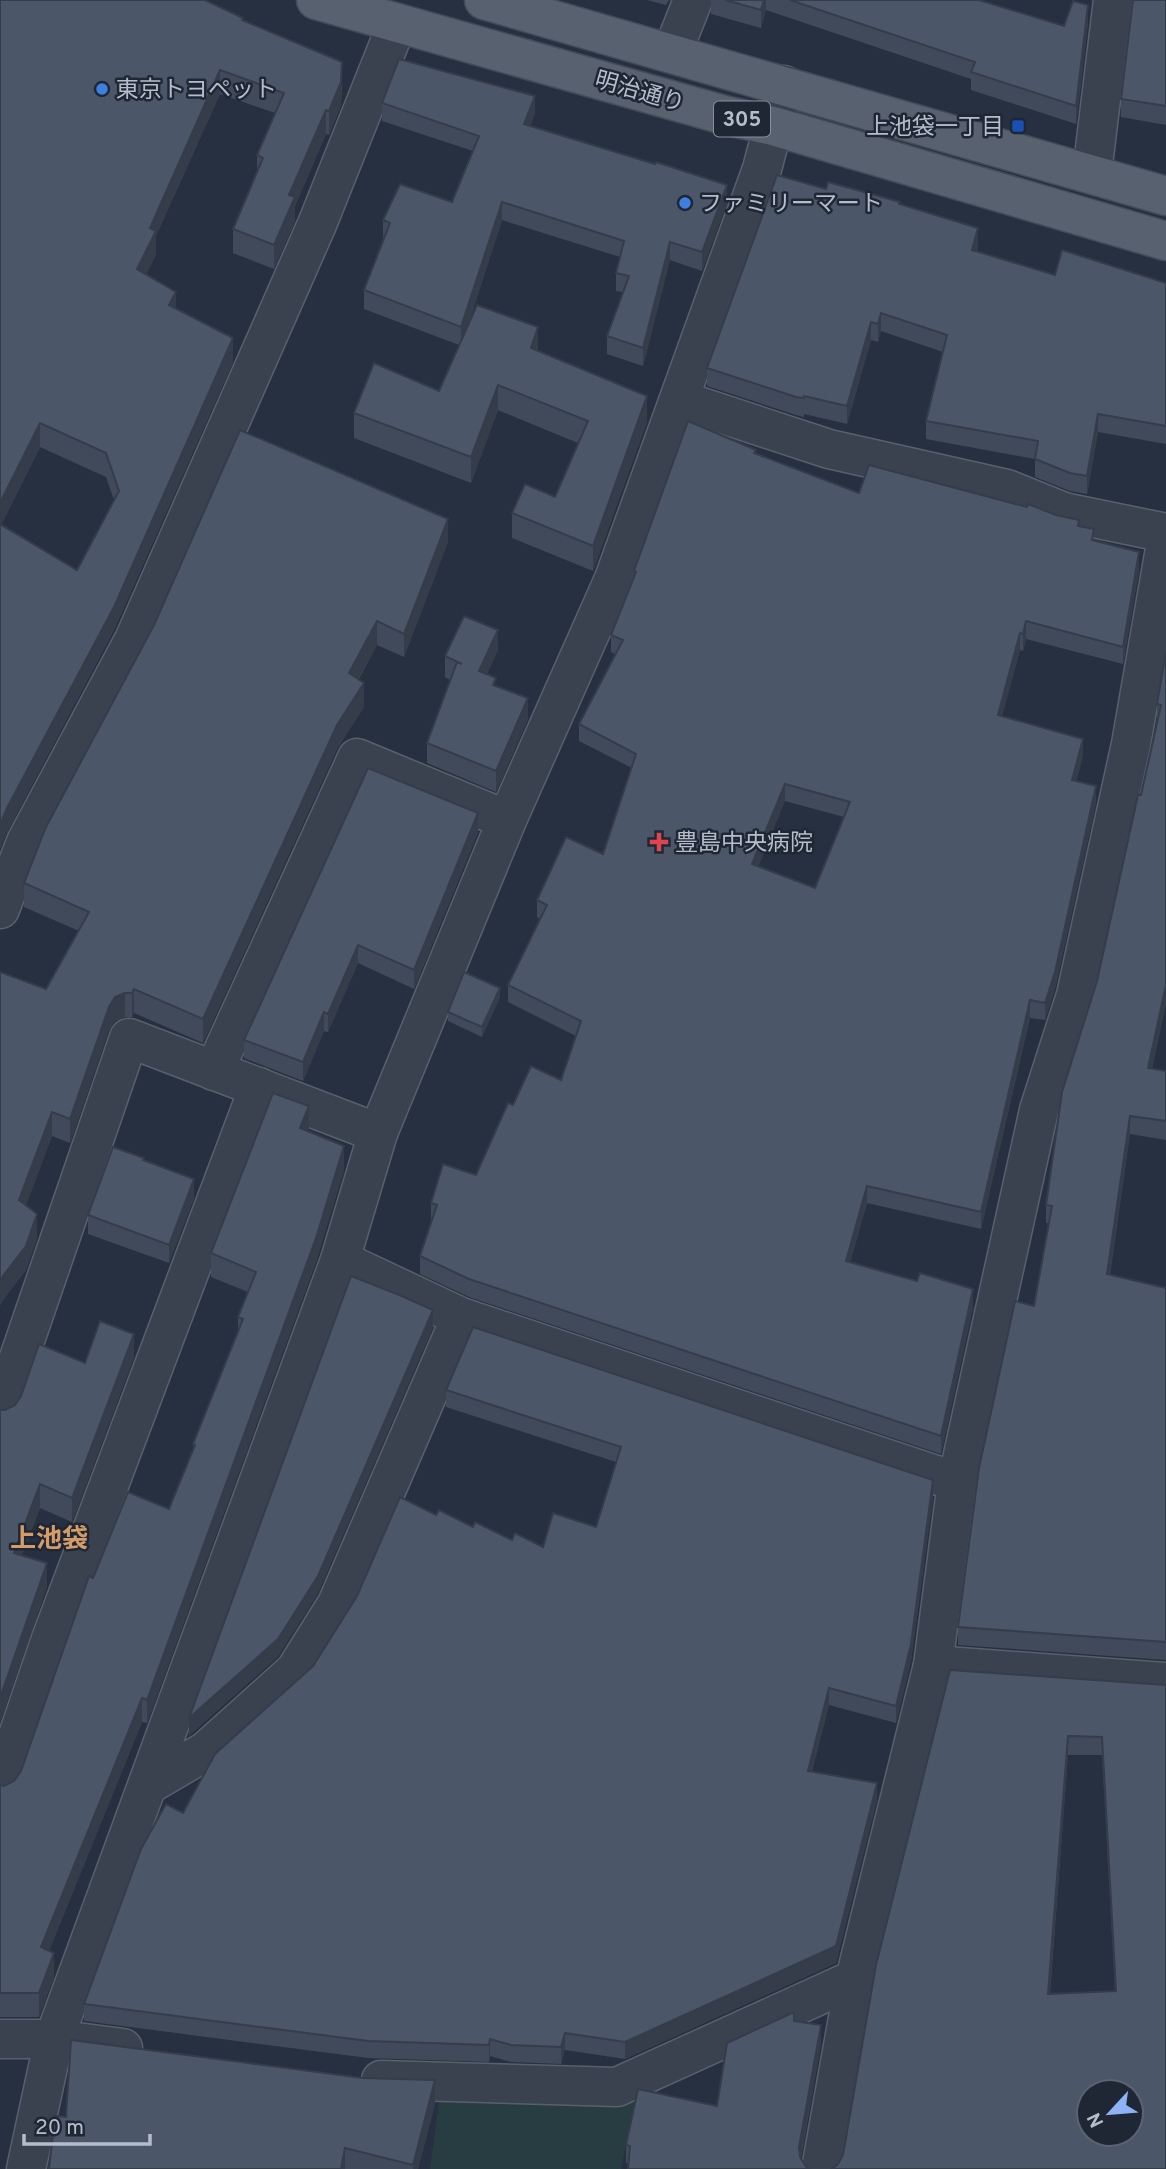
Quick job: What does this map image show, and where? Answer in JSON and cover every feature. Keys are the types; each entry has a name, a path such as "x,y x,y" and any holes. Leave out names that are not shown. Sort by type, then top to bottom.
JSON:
{"main road":[{"name":"明治通り","path":"316,0 724,115 773,126 1166,241"},
{"name":"明治通り","path":"484,0 1166,196"}],"street":[{"path":"672,53 693,0"},
{"path":"1092,173 1113,0"},
{"path":"0,909 26,842 134,640 318,222 397,24"},
{"path":"26,2169 54,2039 340,1260 379,1133 507,820 614,579 762,169 784,85"},
{"path":"680,400 829,449 1007,489 1064,512 1166,533"},
{"path":"821,2169 855,1979 933,1665 957,1482 1039,1110 1076,995 1130,744 1166,543"},
{"path":"214,1070 358,758 507,820"},
{"path":"0,1413 129,1038 379,1133"},
{"path":"0,1788 51,1639 259,1087"},
{"path":"340,1260 461,1317 957,1482"},
{"path":"148,1785 206,1751 295,1671 337,1604 461,1317"},
{"path":"933,1665 1166,1682"},
{"path":"352,2078 617,2087 855,1979"},
{"path":"0,2039 54,2039 162,2053"}],"green space":[{"path":"440,2095 634,2103 621,2169 430,2169"}],"building":[{"path":"0,0 205,0 243,18 242,20 342,62 341,82 289,195 295,197 274,245 233,229 263,158 257,155 284,93 220,70 150,228 156,231 137,269 176,292 169,305 233,338 114,607 0,825 0,524 77,570 119,491 106,453 40,423 0,503"},
{"path":"725,0 764,0 761,10"},
{"path":"790,0 979,0 1064,26 1073,1 1088,5 1076,106 971,72 975,62"},
{"path":"1133,0 1166,0 1166,106 1121,99"},
{"path":"399,59 535,96 524,124 727,185 702,252 670,242 643,348 607,336 629,276 616,273 624,241 502,202 461,327 364,290 390,223 383,220 400,184 452,202 479,136 382,103"},
{"path":"777,175 826,189 828,182 978,228 972,250 1055,275 1062,250 1166,283 1166,426 1098,414 1087,476 1070,473 1035,459 1038,441 926,421 947,335 881,313 878,324 871,322 847,406 804,396 796,397 707,368"},
{"path":"477,305 538,327 531,348 647,396 593,546 512,513 525,484 555,497 588,421 498,385 471,457 354,413 374,363 439,391"},
{"path":"688,421 756,450 754,453 859,493 869,465 1027,507 1028,504 1056,515 1079,520 1078,526 1094,529 1092,540 1139,552 1123,647 1026,621 1023,634 1020,633 998,715 1083,739 1072,780 1096,786 1055,972 1045,1003 1030,1000 981,1212 867,1186 846,1261 917,1281 920,1273 973,1289 941,1436 469,1279 420,1256 437,1205 431,1203 443,1164 476,1175 508,1103 513,1105 531,1066 561,1080 581,1021 508,985 547,905 537,900 566,837 603,854 636,754 579,724 623,640 611,635 636,572 634,571","holes":["785,784 850,802 815,888 752,864"]},
{"path":"240,430 448,519 404,634 377,621 349,673 364,683 337,725 203,1019 134,989 132,993 115,997 109,1007 70,1119 52,1112 19,1200 37,1214 26,1246 0,1283 0,972 46,989 89,912 24,883 46,827 154,625"},
{"path":"464,616 498,630 479,671 496,678 493,685 528,698 496,771 427,743 457,662 462,664 445,656"},
{"path":"1166,652 1166,985 1148,1068 1166,1071 1166,1121 1130,1116 1107,1274 1166,1288 1166,1642 958,1627 979,1468 1015,1301 1034,1306 1052,1206 1046,1205 1062,1092 1097,981 1138,795 1141,795 1161,705 1157,704"},
{"path":"368,768 478,813 414,970 358,945 328,1014 324,1012 303,1062 244,1040"},
{"path":"464,972 500,988 482,1027 448,1012"},
{"path":"273,1093 309,1106 300,1128 344,1146 316,1238 147,1700 142,1698 41,1947 54,1953 39,1993 0,1993 0,1785 14,1781 21,1771 89,1576 93,1578 128,1492 169,1509 195,1445 193,1444 243,1319 238,1317 256,1272 211,1253"},
{"path":"113,1147 194,1179 169,1245 88,1215"},
{"path":"351,1276 433,1310 318,1576 278,1639 189,1718"},
{"path":"100,1321 134,1334 72,1498 40,1484 14,1553 47,1563 0,1698 0,1410 15,1405 21,1396 39,1344 85,1363"},
{"path":"473,1327 933,1480 911,1644 896,1706 829,1688 808,1771 877,1783 836,1946 625,2042 565,2033 561,2047 511,2045 490,2039 489,2045 368,2041 84,2004 141,1849 166,1804 183,1813 215,1754 313,1666 357,1596 400,1497 436,1515 439,1510 473,1527 475,1522 512,1540 515,1533 543,1547 553,1513 596,1527 621,1447 446,1390"},
{"path":"950,1670 1166,1685 1166,2169 832,2169 843,2155 876,1965","holes":["1068,1736 1102,1737 1116,1991 1048,1994"]},
{"path":"794,2012 794,2021 821,2025 799,2147 800,2157 810,2169 628,2169 630,2146 626,2145 638,2089 717,2106 727,2043"},
{"path":"71,2040 363,2078 435,2080 413,2165 345,2148 341,2169 49,2169 55,2116 66,2117"}],"place":[{"name":"東京トヨペット","path":"102,89"},
{"name":"上池袋一丁目","path":"1018,126"},
{"name":"ファミリーマート","path":"685,203"},
{"name":"豊島中央病院","path":"659,842"}],"district":[{"name":"上池袋","path":"49,1538"}]}
